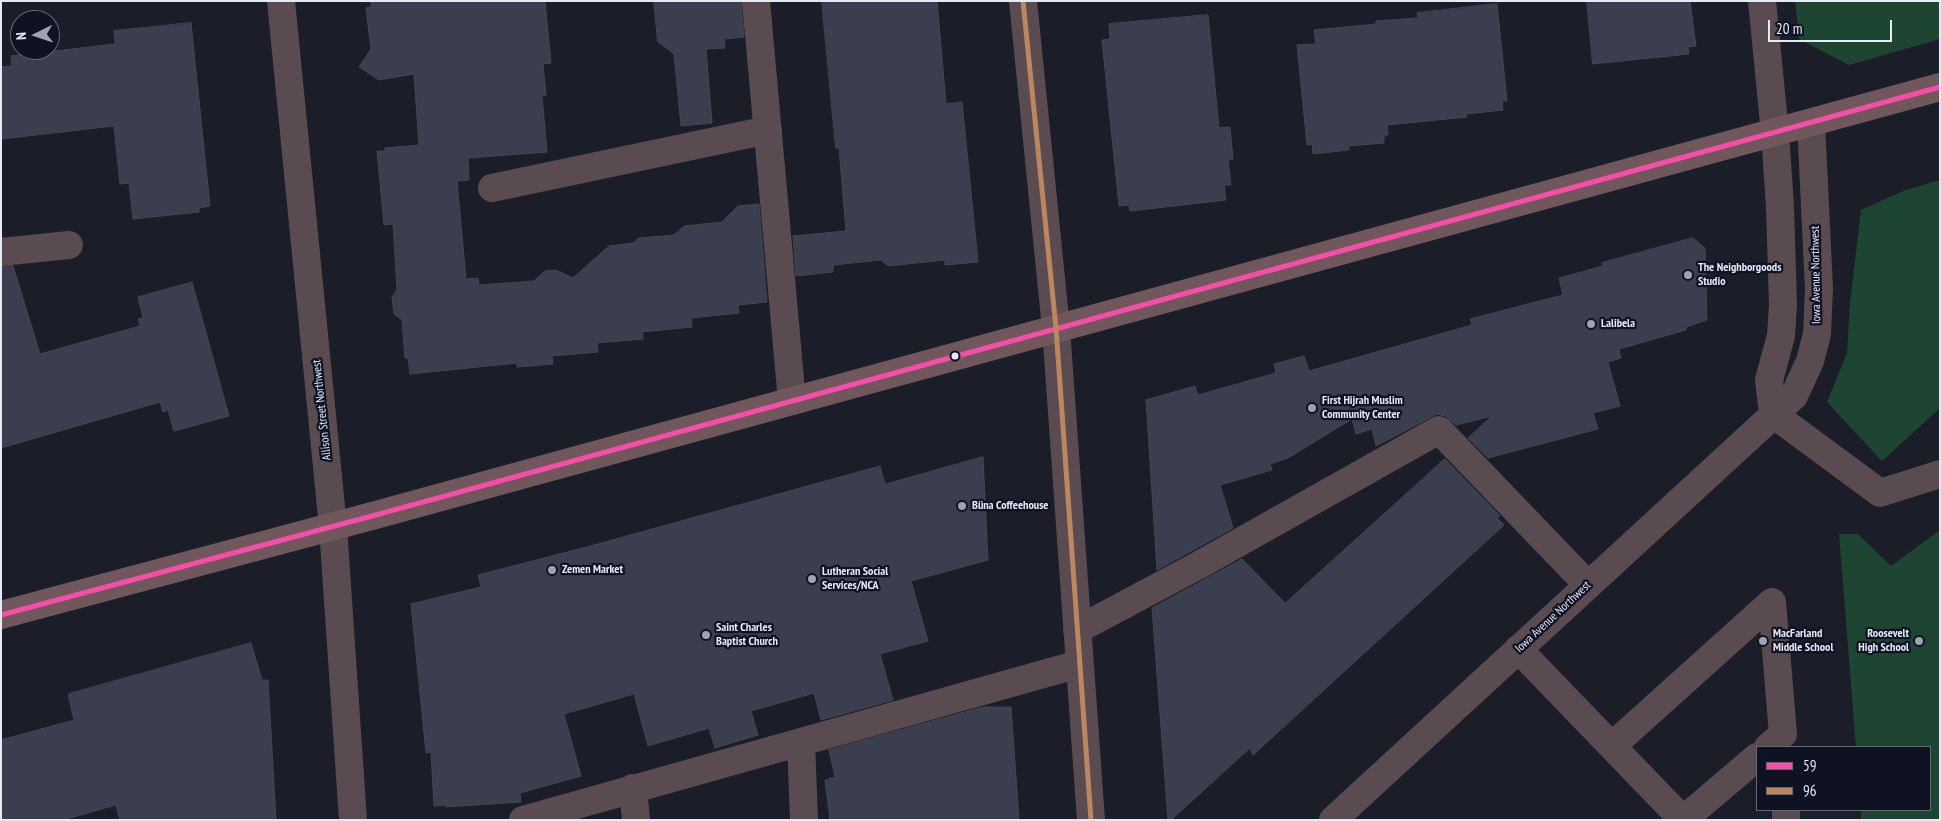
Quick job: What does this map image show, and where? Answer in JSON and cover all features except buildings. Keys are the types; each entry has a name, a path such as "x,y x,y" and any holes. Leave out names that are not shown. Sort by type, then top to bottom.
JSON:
{"highway":[{"path":"1,615 334,527 1461,216 1775,133 1940,87"}],"street":[{"name":"Allison Street Northwest","path":"281,1 334,527 353,820"},
{"path":"756,1 792,400"},
{"path":"1023,1 1056,328 1091,820"},
{"path":"1762,1 1775,133 1780,207 1783,304 1781,336 1769,380 1773,414 1880,493 1940,474"},
{"name":"Iowa Avenue Northwest","path":"1333,820 1794,396 1810,361 1817,334 1819,289 1811,123"},
{"path":"492,188 768,130"},
{"path":"1,252 69,245"},
{"path":"1077,630 1440,430 1588,585"},
{"path":"1612,746 1772,602 1778,743"},
{"path":"1518,649 1683,820 1756,758"},
{"path":"523,820 1079,664"},
{"path":"801,742 804,820"},
{"path":"633,788 636,820"}],"green space":[{"path":"1795,1 1940,1 1940,39 1849,65 1799,39"},
{"path":"1940,180 1940,408 1882,461 1827,402 1847,353 1850,302 1861,210 1903,191"},
{"path":"1940,530 1940,820 1861,820 1861,811 1931,811 1931,746 1856,746 1839,534 1858,534 1891,566"}],"transit line":[{"name":"96","path":"1023,1 1056,328 1091,820"},
{"name":"59","path":"1,615 372,516 1940,87"}],"place":[{"name":"The Neighborgoods Studio","path":"1688,275"},
{"name":"Lalibela","path":"1591,324"},
{"name":"First Hijrah Muslim Community Center","path":"1312,408"},
{"name":"Büna Coffeehouse","path":"962,506"},
{"name":"Zemen Market","path":"552,570"},
{"name":"Lutheran Social Services/NCA","path":"812,579"},
{"name":"Saint Charles Baptist Church","path":"706,635"},
{"name":"MacFarland Middle School","path":"1763,641"},
{"name":"Roosevelt High School","path":"1919,641"}]}
